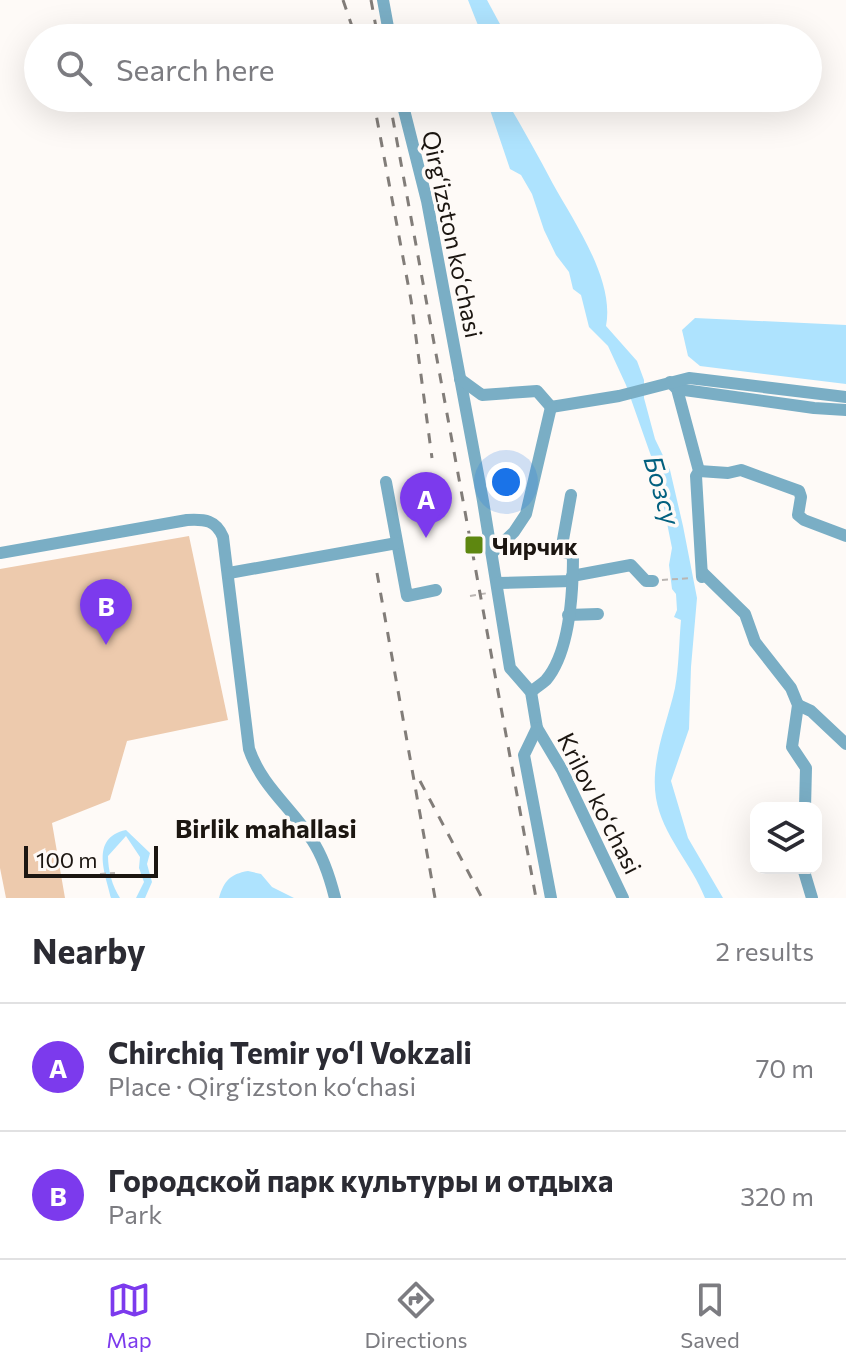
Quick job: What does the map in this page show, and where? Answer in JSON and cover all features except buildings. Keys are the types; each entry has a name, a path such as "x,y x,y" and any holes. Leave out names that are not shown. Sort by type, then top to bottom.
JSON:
{"street":[{"path":"383,0 387,24"},
{"name":"Qirg‘izston ko‘chasi","path":"405,112 427,201 492,553 510,668 531,692 537,728"},
{"path":"674,386 689,378 846,397"},
{"path":"460,379 482,395 537,391 551,407"},
{"path":"551,407 619,396 649,387 674,386 814,408 846,410"},
{"path":"674,386 699,471 696,476 702,574 745,614 755,642 791,688 798,705 792,747 806,768 805,802"},
{"path":"492,553 514,532 526,514 551,407"},
{"path":"699,471 728,473 741,470 799,491 798,515 846,536"},
{"path":"386,482 407,596 436,590"},
{"path":"531,692 546,680 560,654 568,615 573,555 561,551 571,495"},
{"path":"0,553 187,520 211,521 219,528 229,573 249,749 262,779 314,842 335,898"},
{"path":"229,573 397,543"},
{"path":"498,587 572,578 631,565 646,581 653,581"},
{"path":"568,615 598,614"},
{"path":"798,705 811,711 846,744"},
{"path":"537,728 524,755 551,898"},
{"name":"Krilov ko‘chasi","path":"537,728 562,770 623,898"},
{"path":"805,874 812,898"}],"path":[{"path":"653,581 702,574"},
{"path":"470,596 498,587"},
{"path":"100,874 115,873"}],"shaded area":[{"path":"189,536 228,720 127,741 110,800 52,823 65,898 6,898 0,868 0,569"}],"water":[{"path":"468,0 487,0 500,24 477,24"},
{"name":"Бозсу","path":"491,112 513,112 530,141 599,271 607,308 606,326 637,361 644,380 644,398 655,439 670,470 697,598 689,729 671,781 688,838 723,898 705,898 664,824 656,798 655,770 675,688 681,620 674,617 676,594 672,589 669,565 672,548 657,473 626,385 608,346 589,327 581,295 573,289 569,272 556,255 532,194 521,175 510,169"},
{"path":"695,318 846,325 846,384 700,366 688,356 682,330"},
{"path":"126,830 150,853 147,864 152,882 145,898 136,898 144,882 139,868 140,857 126,836 108,856 111,878 120,898 111,898 104,868 104,849 115,834"},
{"path":"248,871 261,874 272,887 294,898 219,898 229,879"}],"railway":[{"path":"343,0 351,24"},
{"path":"371,0 375,24"},
{"path":"376,112 411,300 432,458"},
{"path":"392,112 536,898"},
{"path":"377,573 435,898"},
{"path":"420,781 482,898"}],"place":[{"name":"Chirchiq Temir yo‘l Vokzali","path":"426,538"},
{"name":"Чирчик","path":"474,545"},
{"name":"Городской парк культуры и отдыха","path":"106,645"}],"district":[{"name":"Birlik mahallasi","path":"266,827"}]}
